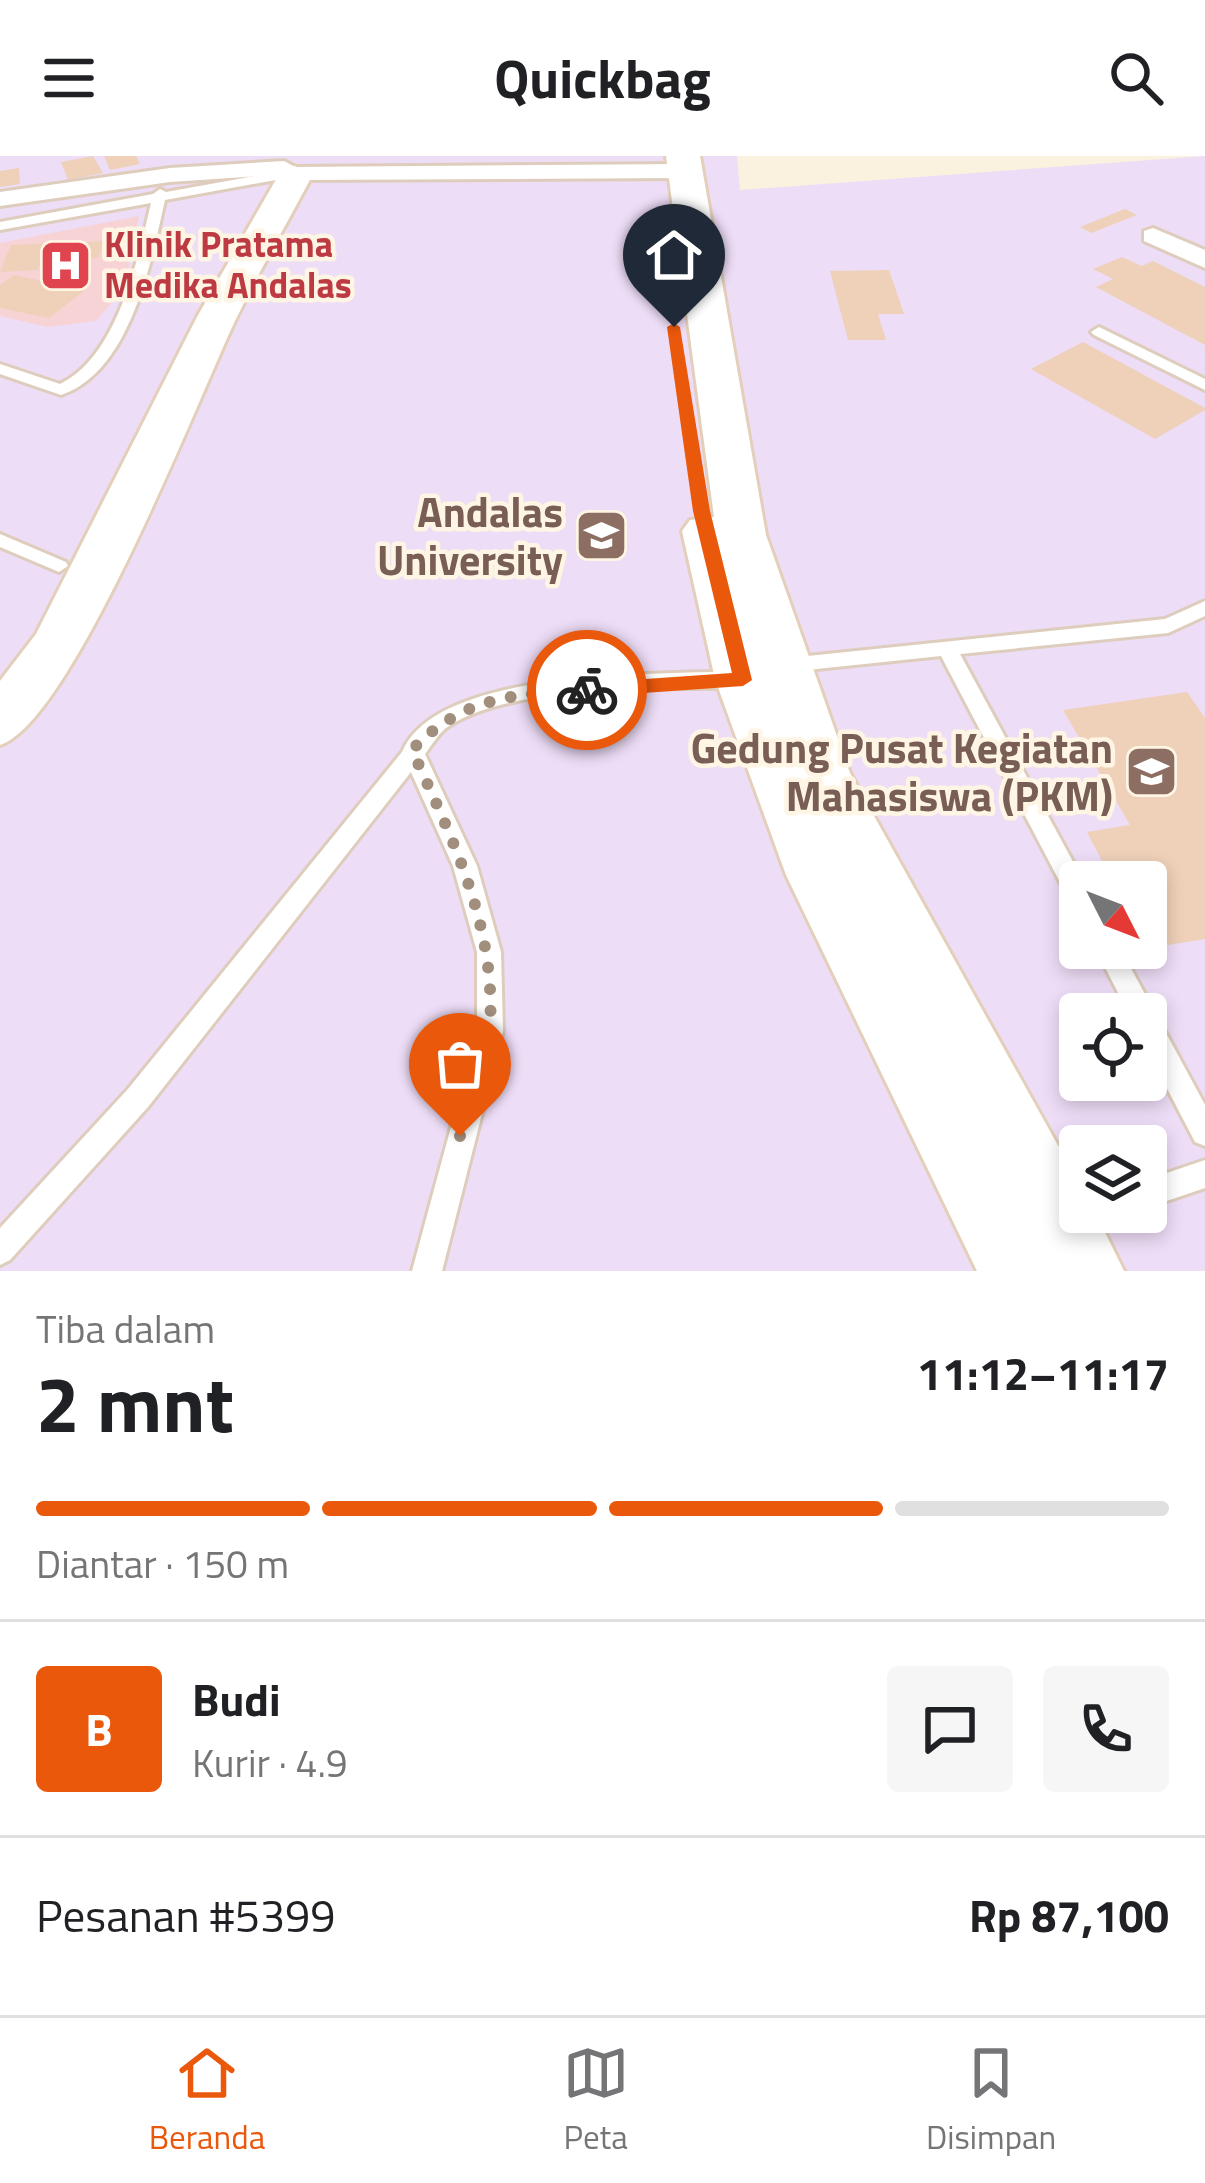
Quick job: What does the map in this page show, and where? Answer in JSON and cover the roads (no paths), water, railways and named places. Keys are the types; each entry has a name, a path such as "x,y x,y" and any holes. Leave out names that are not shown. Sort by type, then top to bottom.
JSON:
{"street":[{"path":"0,199 45,183 163,174 671,164 696,370 741,535 765,672 818,875 1018,1271"},
{"path":"0,663 217,317 287,171"},
{"path":"1153,236 1205,260"},
{"path":"0,723 58,644 136,451"},
{"path":"765,672 1079,1236"}],"lane":[{"path":"0,221 166,185 287,171"},
{"path":"0,221 163,174 138,284 92,372 61,390 0,369"},
{"path":"1099,332 1205,386"},
{"path":"0,540 59,566"},
{"path":"0,1250 138,1098 412,750 438,722 462,709 530,694 949,652 1184,622 1205,608"},
{"path":"1184,622 1205,634"},
{"path":"949,652 1060,861"},
{"path":"412,750 465,866 489,952 490,1031 427,1271"},
{"path":"1167,1061 1205,1132"},
{"path":"1167,1188 1205,1174"}],"place":[{"name":"Klinik Pratama Medika Andalas","path":"65,265"},
{"name":"Andalas University","path":"602,536"},
{"name":"Gedung Pusat Kegiatan Mahasiswa (PKM)","path":"1152,772"}]}
